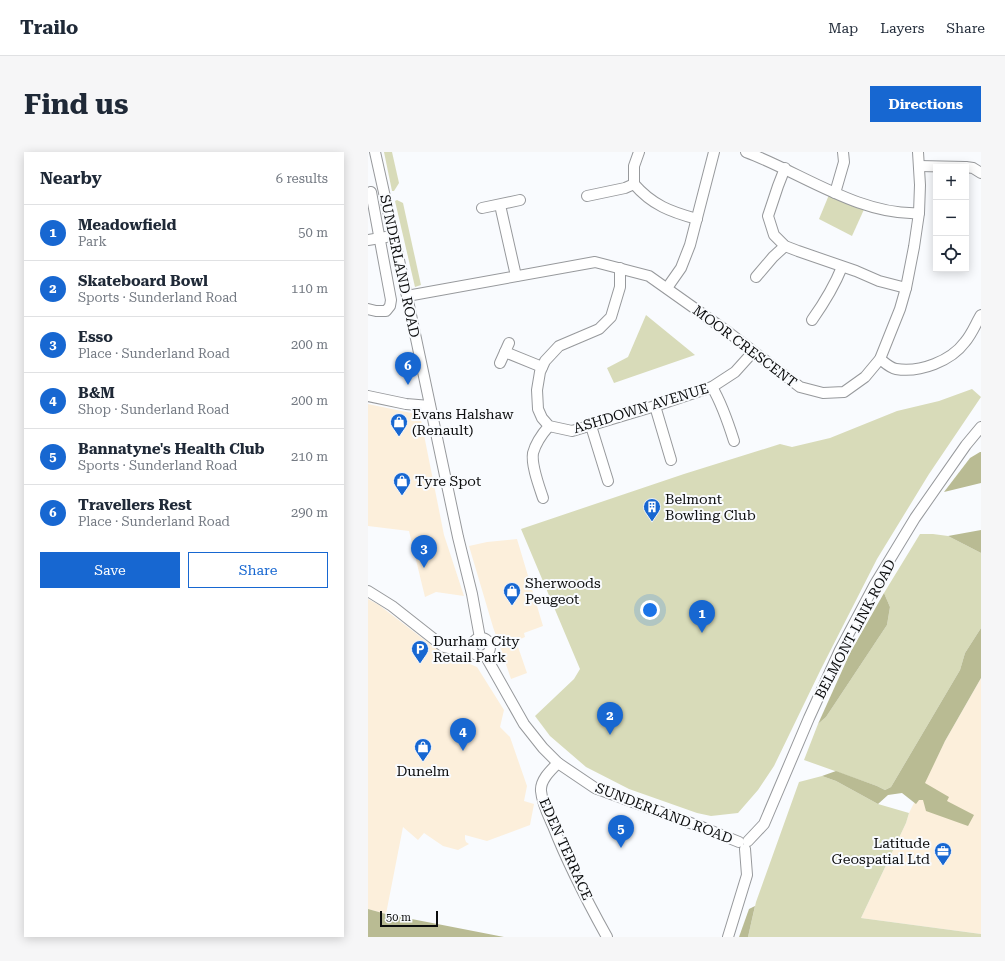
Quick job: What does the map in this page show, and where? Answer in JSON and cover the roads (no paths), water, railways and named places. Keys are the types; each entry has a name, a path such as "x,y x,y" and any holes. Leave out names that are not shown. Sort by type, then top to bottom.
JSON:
{"street":[{"name":"SUNDERLAND ROAD","path":"375,152 458,537 472,594 480,638"},
{"path":"639,152 634,166 634,184 642,193 659,206 697,218"},
{"path":"667,288 681,268 690,245 714,152"},
{"path":"746,152 866,205 892,212 919,214"},
{"path":"835,192 844,162 843,152"},
{"name":"MOOR CRESCENT","path":"407,296 595,262 649,276 728,332 800,387 823,393 844,392 865,377 880,359 900,309 906,288 919,214 920,185 918,152"},
{"path":"919,166 933,166"},
{"path":"969,167 981,172"},
{"path":"785,168 768,216 774,235 785,246 879,281 906,288"},
{"path":"587,197 625,188 634,184"},
{"path":"368,309 381,312 386,311 390,306 391,293 371,192"},
{"path":"482,208 520,200"},
{"path":"500,205 516,276"},
{"path":"368,240 394,236"},
{"path":"756,277 773,257 785,246"},
{"path":"812,321 835,284 842,267"},
{"path":"543,498 534,465 533,453 538,439 549,426 542,418 538,409 537,390 542,367 545,361 559,346 599,329 611,317 620,287 620,268"},
{"path":"880,359 894,368 907,369 932,366 950,357 965,342 981,315"},
{"path":"500,363 507,347 542,367"},
{"name":"ASHDOWN AVENUE","path":"549,426 572,431 712,388 735,372 753,352"},
{"path":"712,388 726,417 734,441"},
{"path":"368,396 406,404 430,406"},
{"path":"655,406 671,460"},
{"path":"591,426 608,481"},
{"name":"BELMONT LINK ROAD","path":"744,844 764,824 840,650 875,584 919,512 966,445 981,428"},
{"path":"368,591 392,606 444,647 459,650 472,649"},
{"path":"480,638 485,639 489,643 490,650 486,655 482,656 476,654 472,649 475,641 480,638"},
{"name":"SUNDERLAND ROAD","path":"486,655 519,716 530,733 558,763 595,788 744,844"},
{"name":"EDEN TERRACE","path":"558,763 541,785 540,791 543,803 562,847 607,937"},
{"path":"728,937 747,875 744,844"}],"place":[{"name":"Travellers Rest","path":"408,385"},
{"name":"Evans Halshaw (Renault)","path":"399,437"},
{"name":"Tyre Spot","path":"402,496"},
{"name":"Belmont Bowling Club","path":"652,522"},
{"name":"Esso","path":"424,568"},
{"name":"Sherwoods Peugeot","path":"512,606"},
{"name":"Meadowfield","path":"702,633"},
{"name":"Durham City Retail Park","path":"420,664"},
{"name":"Skateboard Bowl","path":"610,735"},
{"name":"B&M","path":"463,751"},
{"name":"Dunelm","path":"423,762"},
{"name":"Bannatyne's Health Club","path":"621,848"},
{"name":"Latitude Geospatial Ltd","path":"943,866"}]}
